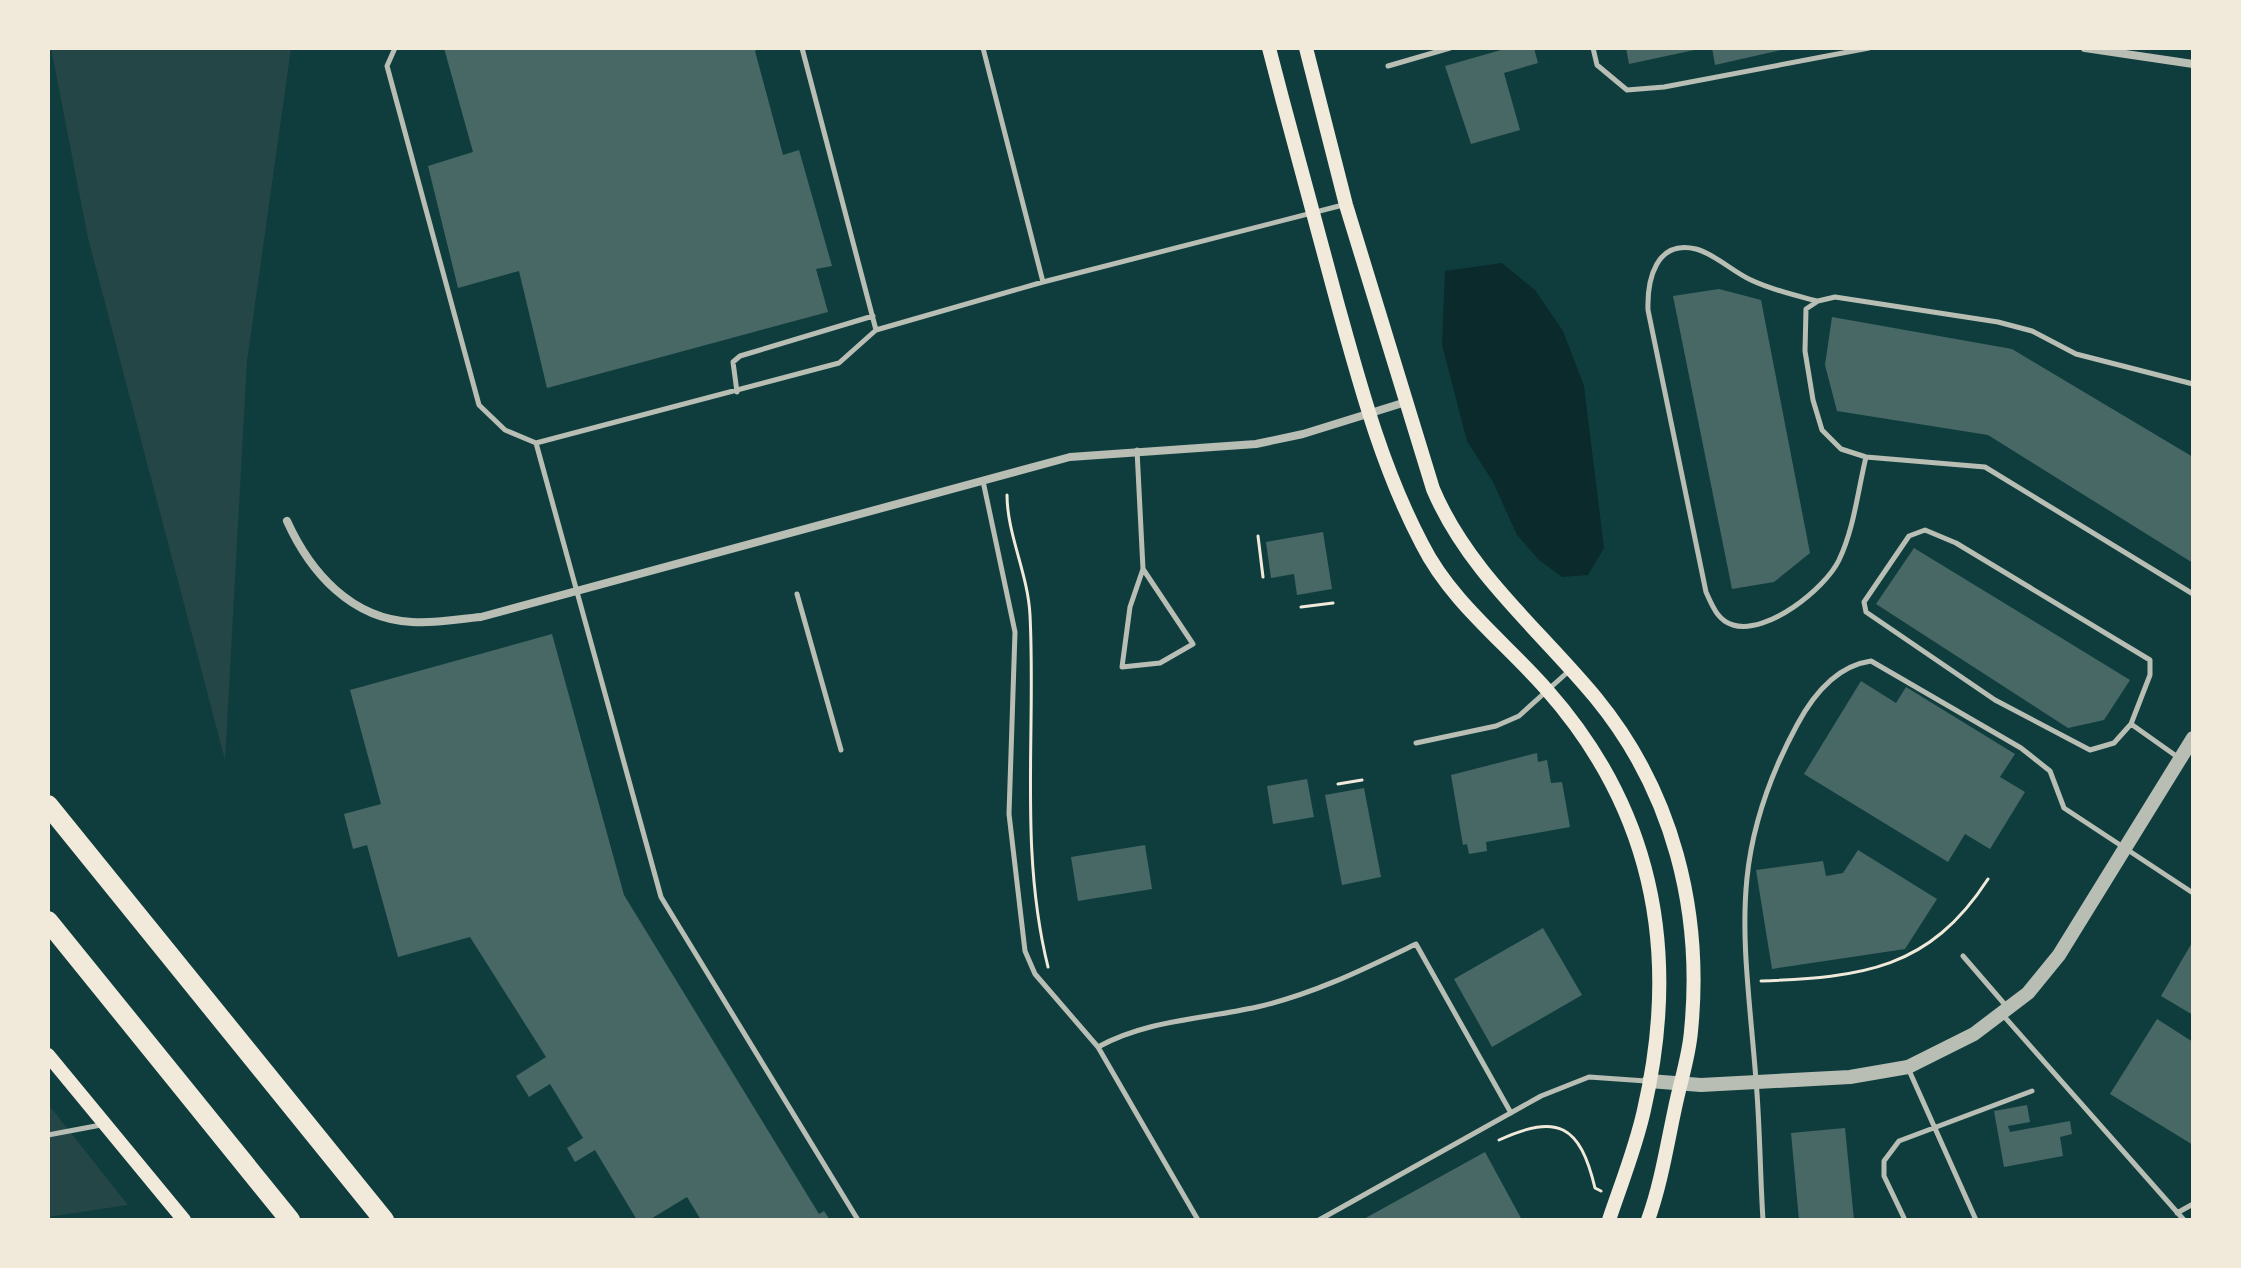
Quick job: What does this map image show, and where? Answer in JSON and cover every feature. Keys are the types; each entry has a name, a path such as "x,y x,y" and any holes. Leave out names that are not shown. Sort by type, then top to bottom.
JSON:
{"highway":[{"path":"48,805 384,1220"},
{"path":"48,921 290,1220"}],"main road":[{"path":"1269,48 1369,415 1404,507 1423,547 1447,584 1548,691 1586,740 1609,777 1642,852 1651,888 1661,959 1660,1011 1644,1110 1609,1220"},
{"path":"1306,48 1346,205 1406,402 1446,520 1501,594 1598,700 1645,769 1680,865 1693,939 1691,1034 1648,1220"},
{"path":"48,1055 184,1220"}],"street":[{"path":"2085,48 2193,64"},
{"path":"287,521 302,554 330,589 372,612 410,623 481,617 1070,457 1256,444 1369,415 1406,402"},
{"path":"1649,1081 1680,1084 1850,1077 1908,1067 1974,1034 2028,993 2059,955 2193,738"}],"lane":[{"path":"395,48 387,66 479,405 505,430 536,443 839,363 876,330 1043,282 1346,205"},
{"path":"802,48 876,330"},
{"path":"983,48 1043,282"},
{"path":"1388,66 1450,48"},
{"path":"1593,48 1597,65 1627,90 1869,48"},
{"path":"1818,301 1748,279 1697,249 1675,249 1660,257 1647,282 1654,339 1706,592 1714,611 1732,625 1752,625 1789,611 1827,580 1840,558 1866,457"},
{"path":"2193,384 2076,354 2032,331 1998,322 1835,297 1818,301 1806,309 1805,351 1822,430 1841,449 1866,457 1985,467 2193,594"},
{"path":"737,392 733,362 740,356 873,316"},
{"path":"536,443 661,897 858,1220"},
{"path":"1137,450 1143,569 1130,607 1122,667 1160,663 1193,644 1143,569"},
{"path":"983,481 1015,632 1009,814 1025,951 1035,974 1098,1047 1198,1220"},
{"path":"1925,530 1956,543 2150,660 2150,675 2131,724 2114,743 2090,750 1995,700 1866,612 1864,602 1909,536 1925,530"},
{"path":"797,594 841,750"},
{"path":"1763,1220 1756,1082 1746,981 1744,898 1748,855 1761,799 1775,766 1811,700 1850,664 1871,661 2021,748 2050,771 2064,808 2193,893"},
{"path":"1416,743 1496,726 1519,716 1571,669"},
{"path":"2131,724 2180,758"},
{"path":"1098,1047 1128,1031 1257,1007 1318,990 1416,944 1511,1113"},
{"path":"1963,956 2005,1011 2184,1220"},
{"path":"1908,1067 1976,1220"},
{"path":"1319,1220 1511,1113 1589,1077 1649,1081"},
{"path":"1905,1220 1884,1176 1884,1161 1899,1141 2032,1091"},
{"path":"48,1135 105,1124"},
{"path":"2177,1213 2193,1204"}],"path":[{"path":"1007,495 1030,610 1029,834 1039,933 1048,967"},
{"path":"1258,536 1263,577"},
{"path":"1301,607 1333,603"},
{"path":"1338,784 1362,780"},
{"path":"1746,981 1842,977 1894,964 1916,953 1956,922 1988,879"},
{"path":"1499,1140 1537,1124 1560,1128 1584,1152 1595,1188 1604,1193"}],"shaded area":[{"path":"51,48 291,48 247,361 225,760 88,238"},
{"path":"1502,263 1535,290 1563,331 1584,386 1604,548 1588,575 1562,577 1539,560 1517,535 1493,482 1467,441 1442,345 1445,271"},
{"path":"48,1104 128,1205 48,1217"}],"building":[{"path":"444,48 761,48 755,51 783,155 799,150 832,266 816,269 828,312 547,388 519,271 458,288 428,166 473,152"},
{"path":"1508,48 1534,48 1538,63 1504,73 1520,130 1471,144 1445,66"},
{"path":"1626,48 1699,48 1699,49 1629,64"},
{"path":"1712,48 1786,48 1786,49 1715,65"},
{"path":"1719,289 1761,300 1810,553 1774,582 1732,589 1673,296"},
{"path":"1832,317 2012,349 2193,457 2193,563 1988,435 1837,411 1825,365"},
{"path":"1323,532 1332,589 1297,595 1294,574 1271,578 1266,542"},
{"path":"1914,548 2130,680 2104,720 2068,728 1876,604"},
{"path":"552,634 624,895 819,1214 824,1211 830,1220 701,1220 687,1197 649,1220 637,1220 595,1150 575,1162 567,1148 583,1138 550,1084 529,1097 516,1076 546,1057 470,937 398,957 367,845 353,849 344,814 381,804 350,690"},
{"path":"1861,681 1896,703 1906,687 2015,754 2000,777 2025,792 1990,849 1965,834 1948,862 1804,774"},
{"path":"1537,753 1538,762 1547,760 1551,783 1562,782 1570,827 1486,842 1487,851 1469,854 1467,844 1463,845 1451,775"},
{"path":"1307,779 1314,817 1273,824 1267,786"},
{"path":"1364,788 1381,877 1342,885 1325,795"},
{"path":"1145,845 1152,889 1078,901 1071,857"},
{"path":"1858,850 1937,899 1905,949 1772,969 1756,870 1823,861 1826,876 1843,873"},
{"path":"1543,928 1582,995 1492,1047 1454,979"},
{"path":"2193,941 2193,1015 2161,996"},
{"path":"2157,1019 2193,1042 2193,1145 2110,1094"},
{"path":"2027,1105 2030,1122 2008,1126 2010,1132 2070,1121 2072,1134 2060,1137 2063,1156 2004,1167 1994,1111"},
{"path":"1845,1128 1854,1220 1799,1220 1791,1133"},
{"path":"1485,1152 1522,1220 1362,1220"}]}
